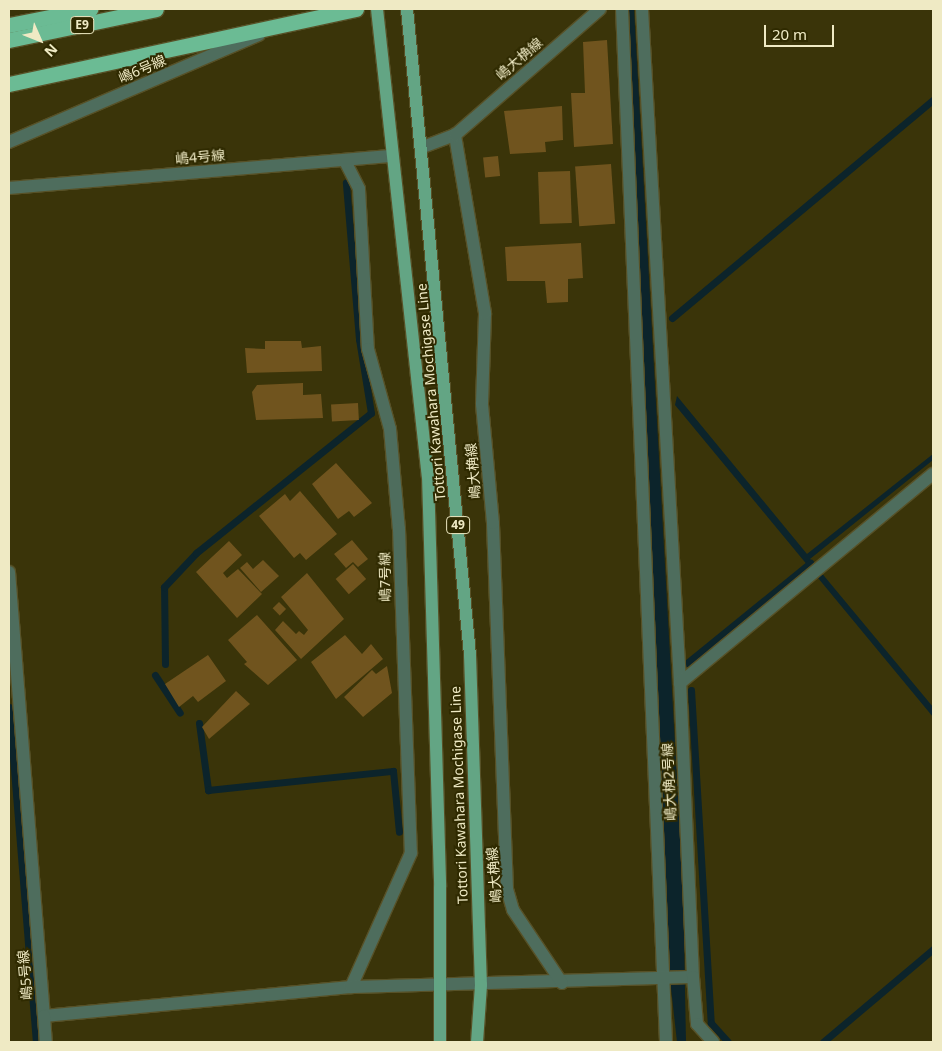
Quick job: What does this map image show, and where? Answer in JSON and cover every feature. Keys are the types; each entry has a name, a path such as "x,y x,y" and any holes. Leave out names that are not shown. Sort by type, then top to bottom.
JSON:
{"highway":[{"name":"E9","path":"9,25 90,9"},
{"name":"E9","path":"9,40 156,9"},
{"path":"9,84 356,9"}],"main road":[{"name":"Tottori Kawahara Mochigase Line","path":"377,9 428,476 441,984 440,1042"},
{"name":"Tottori Kawahara Mochigase Line","path":"408,9 424,147 470,655 481,985 477,1042"}],"street":[{"name":"嶋大桷線","path":"562,983 513,910 508,889 493,523 482,404 485,313 455,135 600,9"},
{"path":"622,9 660,978 666,1042"},
{"name":"嶋大桷2号線","path":"642,9 697,1024 713,1042"},
{"name":"嶋6号線","path":"9,142 287,23"},
{"path":"424,147 455,135"},
{"name":"嶋4号線","path":"9,188 393,156"},
{"name":"嶋7号線","path":"345,161 359,189 368,349 390,429 399,529 411,853 351,986"},
{"path":"680,683 933,474"},
{"name":"嶋5号線","path":"9,572 44,1016 351,986 481,985"},
{"path":"481,985 694,977"},
{"path":"44,1016 46,1042"}],"water":[{"path":"618,9 634,9 683,888 686,1042 677,1042 669,970"},
{"path":"677,396 807,554 933,454 933,460 810,559 933,707 933,717 675,405"}],"building":[{"path":"607,40 613,144 574,147 571,93 585,93 583,42"},
{"path":"562,106 563,140 545,142 546,152 510,154 504,111"},
{"path":"498,156 500,176 485,177 483,158"},
{"path":"611,164 615,224 579,226 575,167"},
{"path":"570,171 572,223 540,224 538,172"},
{"path":"581,243 583,278 568,279 568,302 547,303 545,281 507,281 505,247"},
{"path":"265,341 301,341 302,348 321,346 322,371 247,373 245,348 265,349"},
{"path":"303,383 303,395 321,394 323,418 256,420 252,392 257,385"},
{"path":"358,403 359,420 332,421 331,404"},
{"path":"336,463 372,503 354,517 349,511 338,519 312,484"},
{"path":"300,491 337,534 306,560 300,553 294,558 259,516 285,494 290,501"},
{"path":"352,540 368,559 358,567 353,562 346,568 334,554"},
{"path":"229,541 242,555 223,573 227,578 238,569 262,594 237,618 196,572"},
{"path":"263,560 279,576 261,592 240,568 247,562 253,569"},
{"path":"353,564 366,579 349,594 336,579"},
{"path":"307,573 344,619 301,659 275,630 283,621 296,634 299,631 304,635 308,630 281,597"},
{"path":"279,602 286,609 280,615 273,608"},
{"path":"257,615 297,660 268,685 244,664 247,662 228,640"},
{"path":"345,635 362,654 371,644 383,659 336,699 311,662"},
{"path":"208,655 226,681 198,702 193,696 179,707 165,684"},
{"path":"387,666 392,693 363,717 344,697 372,670 376,674"},
{"path":"236,691 250,704 209,739 202,727"}],"waterway":[{"path":"672,318 933,100"},
{"path":"165,664 164,587 196,553 371,413 359,339 346,183"},
{"path":"687,663 810,563"},
{"path":"155,675 180,713"},
{"path":"691,690 711,1023 728,1042"},
{"path":"9,707 36,1042"},
{"path":"199,723 208,790 393,771 399,832"},
{"path":"823,1042 933,949"}]}
